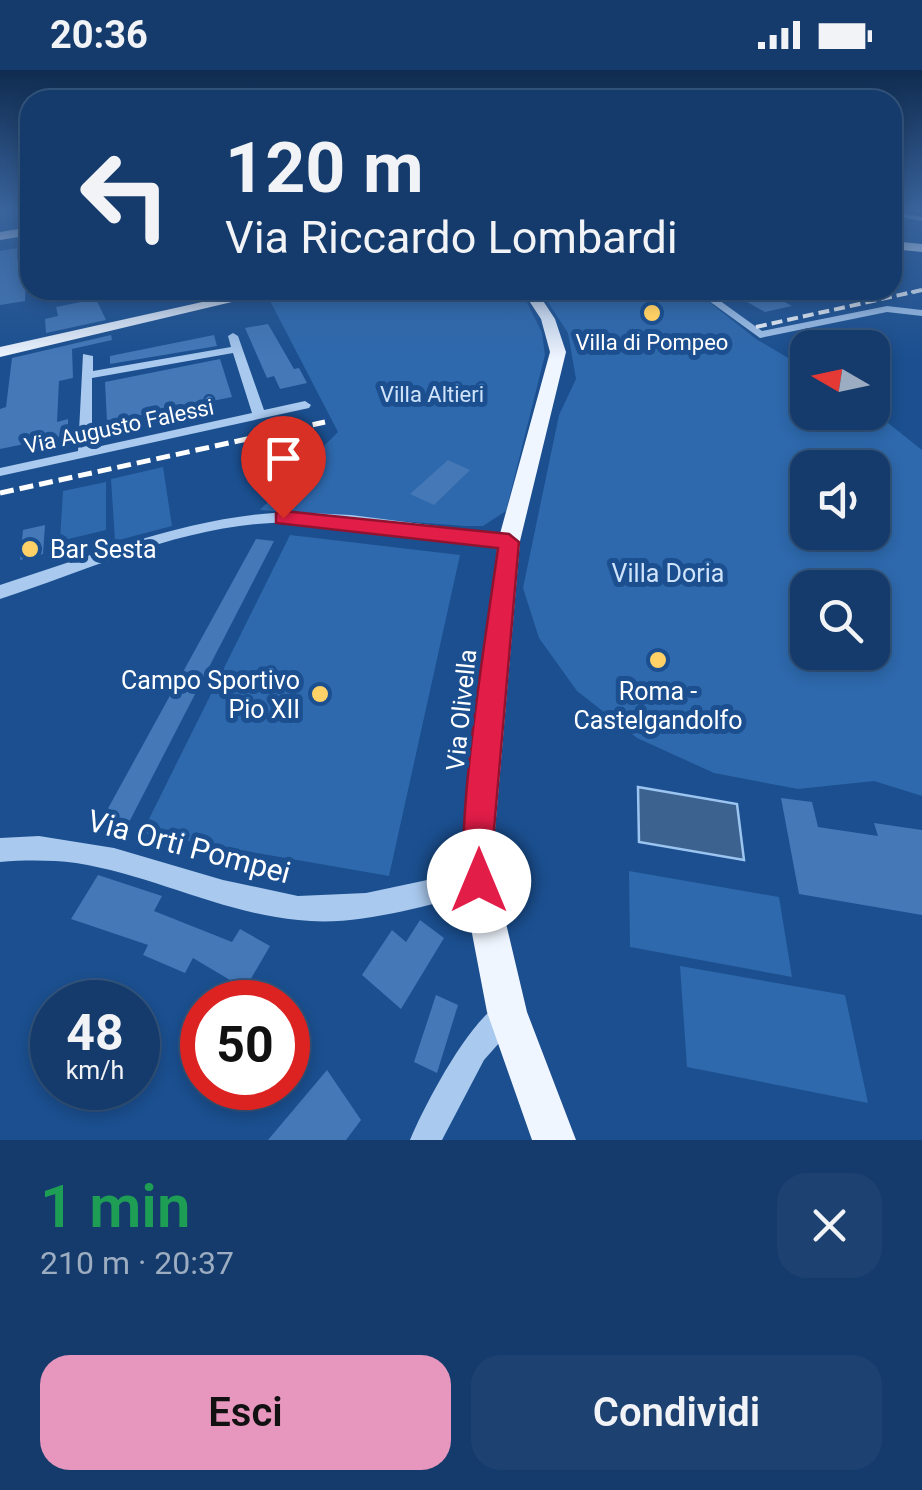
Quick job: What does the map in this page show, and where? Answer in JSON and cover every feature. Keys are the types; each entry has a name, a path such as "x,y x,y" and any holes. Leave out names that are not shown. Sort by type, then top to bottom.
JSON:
{"main road":[{"path":"0,352 231,300"},
{"name":"Via Olivella","path":"535,300 552,328 558,352 509,542 479,830 479,881 507,1012 554,1140"}],"street":[{"path":"712,300 754,334 887,309 922,313"},
{"path":"86,376 235,343 260,416"},
{"path":"85,454 87,356"},
{"name":"Via Augusto Falessi","path":"0,472 305,405"},
{"path":"0,592 201,529 260,519 307,519 509,542"},
{"name":"Via Orti Pompei","path":"0,850 80,850 296,908 346,908 479,881"},
{"path":"425,1140 474,1050 507,1012"}],"green space":[{"name":"Villa Altieri","path":"270,300 526,300 542,333 545,355 506,511 483,526 464,526 260,510 338,432"},
{"name":"Villa Doria","path":"547,300 707,300 756,339 790,359 790,430 890,430 890,425 922,450 922,796 874,781 798,789 714,773 637,738 577,691 539,638 523,588 559,415 576,379 568,333"},
{"path":"163,467 172,526 115,541 111,479"},
{"path":"106,482 106,530 60,541 63,491"},
{"name":"Campo Sportivo Pio XII","path":"290,535 460,555 389,876 142,833"},
{"path":"629,871 779,897 792,977 630,947"},
{"path":"680,966 845,995 868,1103 687,1067"}],"shaded area":[{"path":"638,787 737,804 744,860 639,842"}],"building":[{"path":"0,260 20,260 20,300 25,301 0,305"},
{"path":"96,300 106,320 46,333 45,319 58,316 56,307"},
{"path":"744,300 781,300 792,306 765,312"},
{"path":"268,324 294,369 299,368 307,383 280,389 274,376 267,378 245,328"},
{"path":"111,335 112,340 72,349 73,378 59,381 57,422 68,419 68,435 0,449 0,409 6,407 12,358"},
{"path":"214,335 217,346 110,364 110,356"},
{"path":"220,359 232,397 107,422 105,382"},
{"path":"448,460 470,470 434,505 410,494"},
{"path":"45,525 43,554 20,560 23,530"},
{"path":"256,539 274,541 126,828 100,823"},
{"path":"781,798 812,802 818,827 878,836 874,823 922,830 922,915 799,894"},
{"path":"98,875 162,896 154,911 232,942 240,929 270,946 250,980 230,980 193,958 185,973 143,955 148,945 71,919"},
{"path":"420,920 444,938 401,1009 362,975 392,930 406,942"},
{"path":"436,995 458,1005 437,1073 414,1062"},
{"path":"327,1070 361,1120 346,1140 268,1140 293,1110 310,1110 310,1090"}],"railway":[{"path":"902,294 922,290 911,292"},
{"path":"756,327 877,300"},
{"path":"0,493 325,422"}],"place":[{"name":"Villa di Pompeo","path":"652,313"},
{"name":"Bar Sesta","path":"30,549"},
{"name":"Roma - Castelgandolfo","path":"658,660"},
{"name":"Campo Sportivo Pio XII","path":"320,694"}],"route":[{"path":"283,518 509,542 479,830 479,881"}]}
